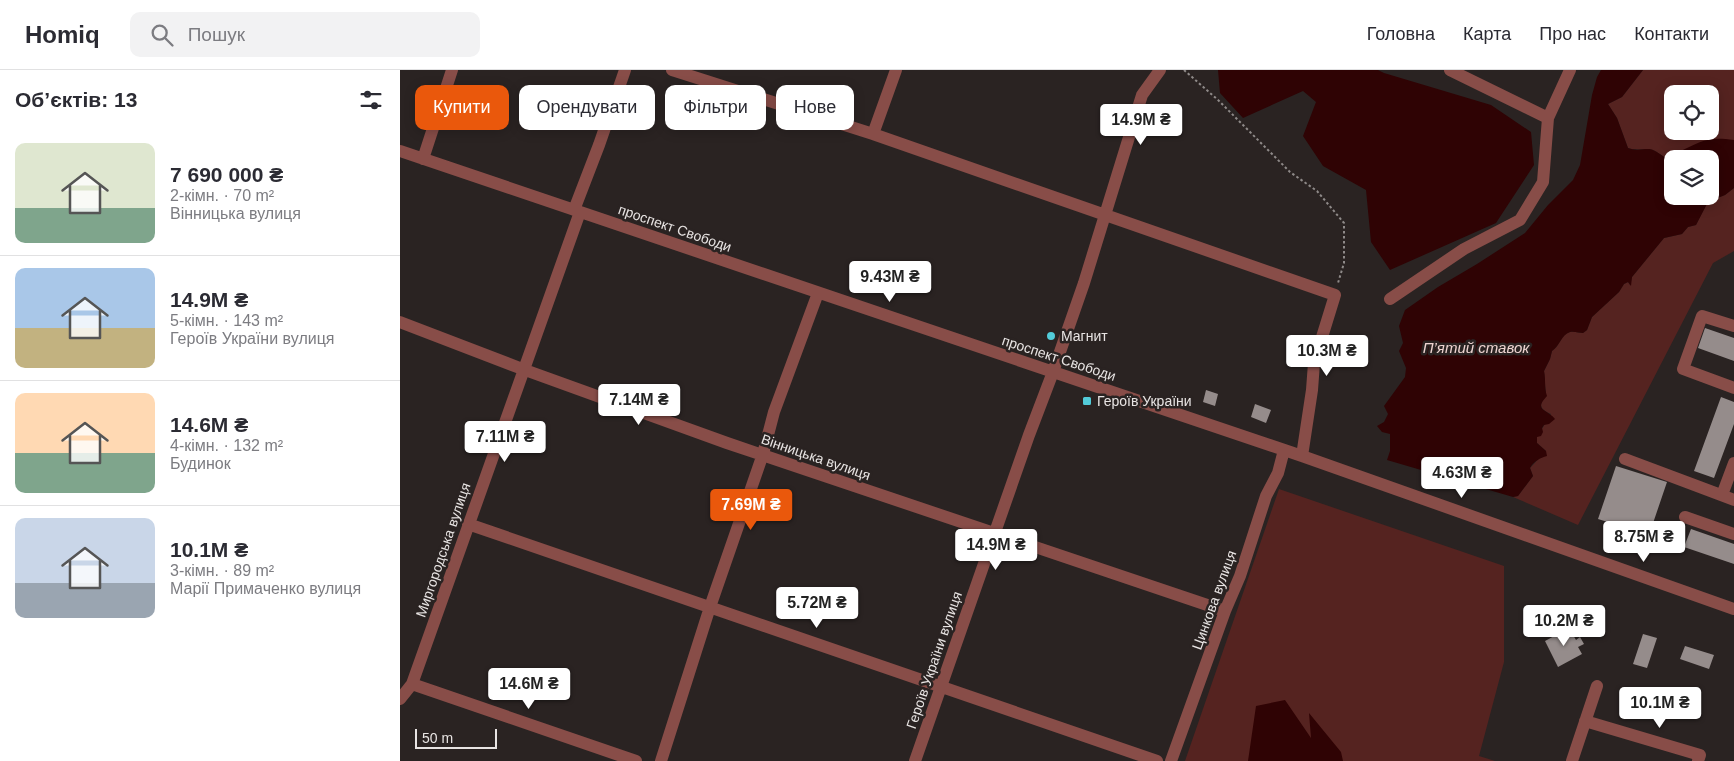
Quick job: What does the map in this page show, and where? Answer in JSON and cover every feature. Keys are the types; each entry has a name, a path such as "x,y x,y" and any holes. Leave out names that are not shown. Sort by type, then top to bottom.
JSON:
{"street":[{"path":"423,159 452,70"},
{"name":"Миргородська вулиця","path":"400,698 412,684 524,370 625,70"},
{"path":"672,70 873,134 1335,295 1314,363 1302,456"},
{"path":"873,134 896,70"},
{"path":"1104,214 1142,95 1160,70"},
{"path":"1450,70 1548,118"},
{"path":"1390,299 1464,249 1520,220 1544,182 1548,118 1570,70"},
{"name":"проспект Свободи","path":"400,151 1302,456 1734,609"},
{"name":"Героїв України вулиця","path":"915,761 994,533 1084,283 1104,214"},
{"path":"661,761 710,607 763,454 774,412 818,293"},
{"path":"1734,326 1702,316 1683,369 1734,388"},
{"name":"Вінницька вулиця","path":"400,322 524,370 717,440 1225,611"},
{"name":"Цинкова вулиця","path":"1172,761 1225,611 1240,576 1266,496 1278,473 1284,450"},
{"path":"1624,459 1728,498 1734,463"},
{"path":"1685,517 1734,534"},
{"path":"468,524 1157,761"},
{"path":"412,684 636,761"},
{"path":"1572,761 1597,686"},
{"path":"1585,721 1700,755 1698,761"}],"path":[{"path":"1184,70 1218,100 1290,172 1317,191 1344,223 1344,263 1335,295"}],"shaded area":[{"path":"1643,70 1734,70 1734,140 1688,150 1664,150 1664,156 1653,150 1628,148 1617,118 1608,104 1622,97"},
{"path":"1734,188 1734,251 1713,263 1578,525 1513,497 1518,496 1533,476 1530,468 1546,451 1537,443 1537,437 1551,414 1542,408 1541,404 1546,396 1544,371 1552,351 1567,333 1583,333 1587,330 1592,317 1619,292 1624,284 1628,282 1630,285 1632,277 1664,238 1682,234 1688,227 1696,225 1706,205 1719,205 1719,197"},
{"path":"1279,489 1504,566 1504,662 1479,756 1495,761 1185,761"}],"water":[{"path":"1218,70 1378,70 1491,105 1531,132 1534,165 1496,223 1390,270 1371,242 1366,190 1323,166 1303,136 1316,102 1303,91 1243,118 1220,93"},
{"name":"П’ятий ставок","path":"1601,70 1643,70 1622,97 1608,104 1617,118 1628,148 1635,150 1651,149 1664,156 1664,205 1706,205 1696,225 1688,227 1682,234 1664,238 1632,277 1631,286 1628,282 1624,284 1619,292 1592,317 1587,330 1583,333 1567,333 1552,351 1544,371 1547,396 1541,407 1555,419 1549,424 1544,425 1541,436 1537,437 1537,443 1546,451 1547,456 1537,460 1530,468 1533,476 1518,496 1513,497 1387,460 1390,451 1390,434 1382,432 1377,426 1384,422 1388,414 1384,406 1405,377 1406,368 1399,351 1403,343 1399,326 1405,310 1438,287 1525,233 1548,205 1573,180 1580,165 1597,77"},
{"name":"П’ятий ставок","path":"1707,140 1734,140 1734,188 1719,197 1719,150 1683,150"},
{"path":"1285,700 1311,738 1309,713 1341,752 1343,761 1248,761 1256,706"}],"building":[{"path":"1705,328 1734,338 1734,361 1698,348"},
{"path":"1206,390 1218,394 1215,406 1203,402"},
{"path":"1721,397 1734,402 1734,424 1714,478 1694,471"},
{"path":"1255,404 1271,410 1266,423 1251,417"},
{"path":"1616,466 1667,482 1649,535 1598,519"},
{"path":"1691,529 1734,544 1734,564 1684,547"},
{"path":"1569,628 1576,640 1580,637 1584,644 1578,647 1582,654 1558,667 1545,641"},
{"path":"1643,634 1657,638 1647,668 1633,664"},
{"path":"1685,646 1714,655 1709,669 1680,659"}],"place":[{"name":"Магнит","path":"1051,336"},
{"name":"Героїв України","path":"1087,401"}]}
